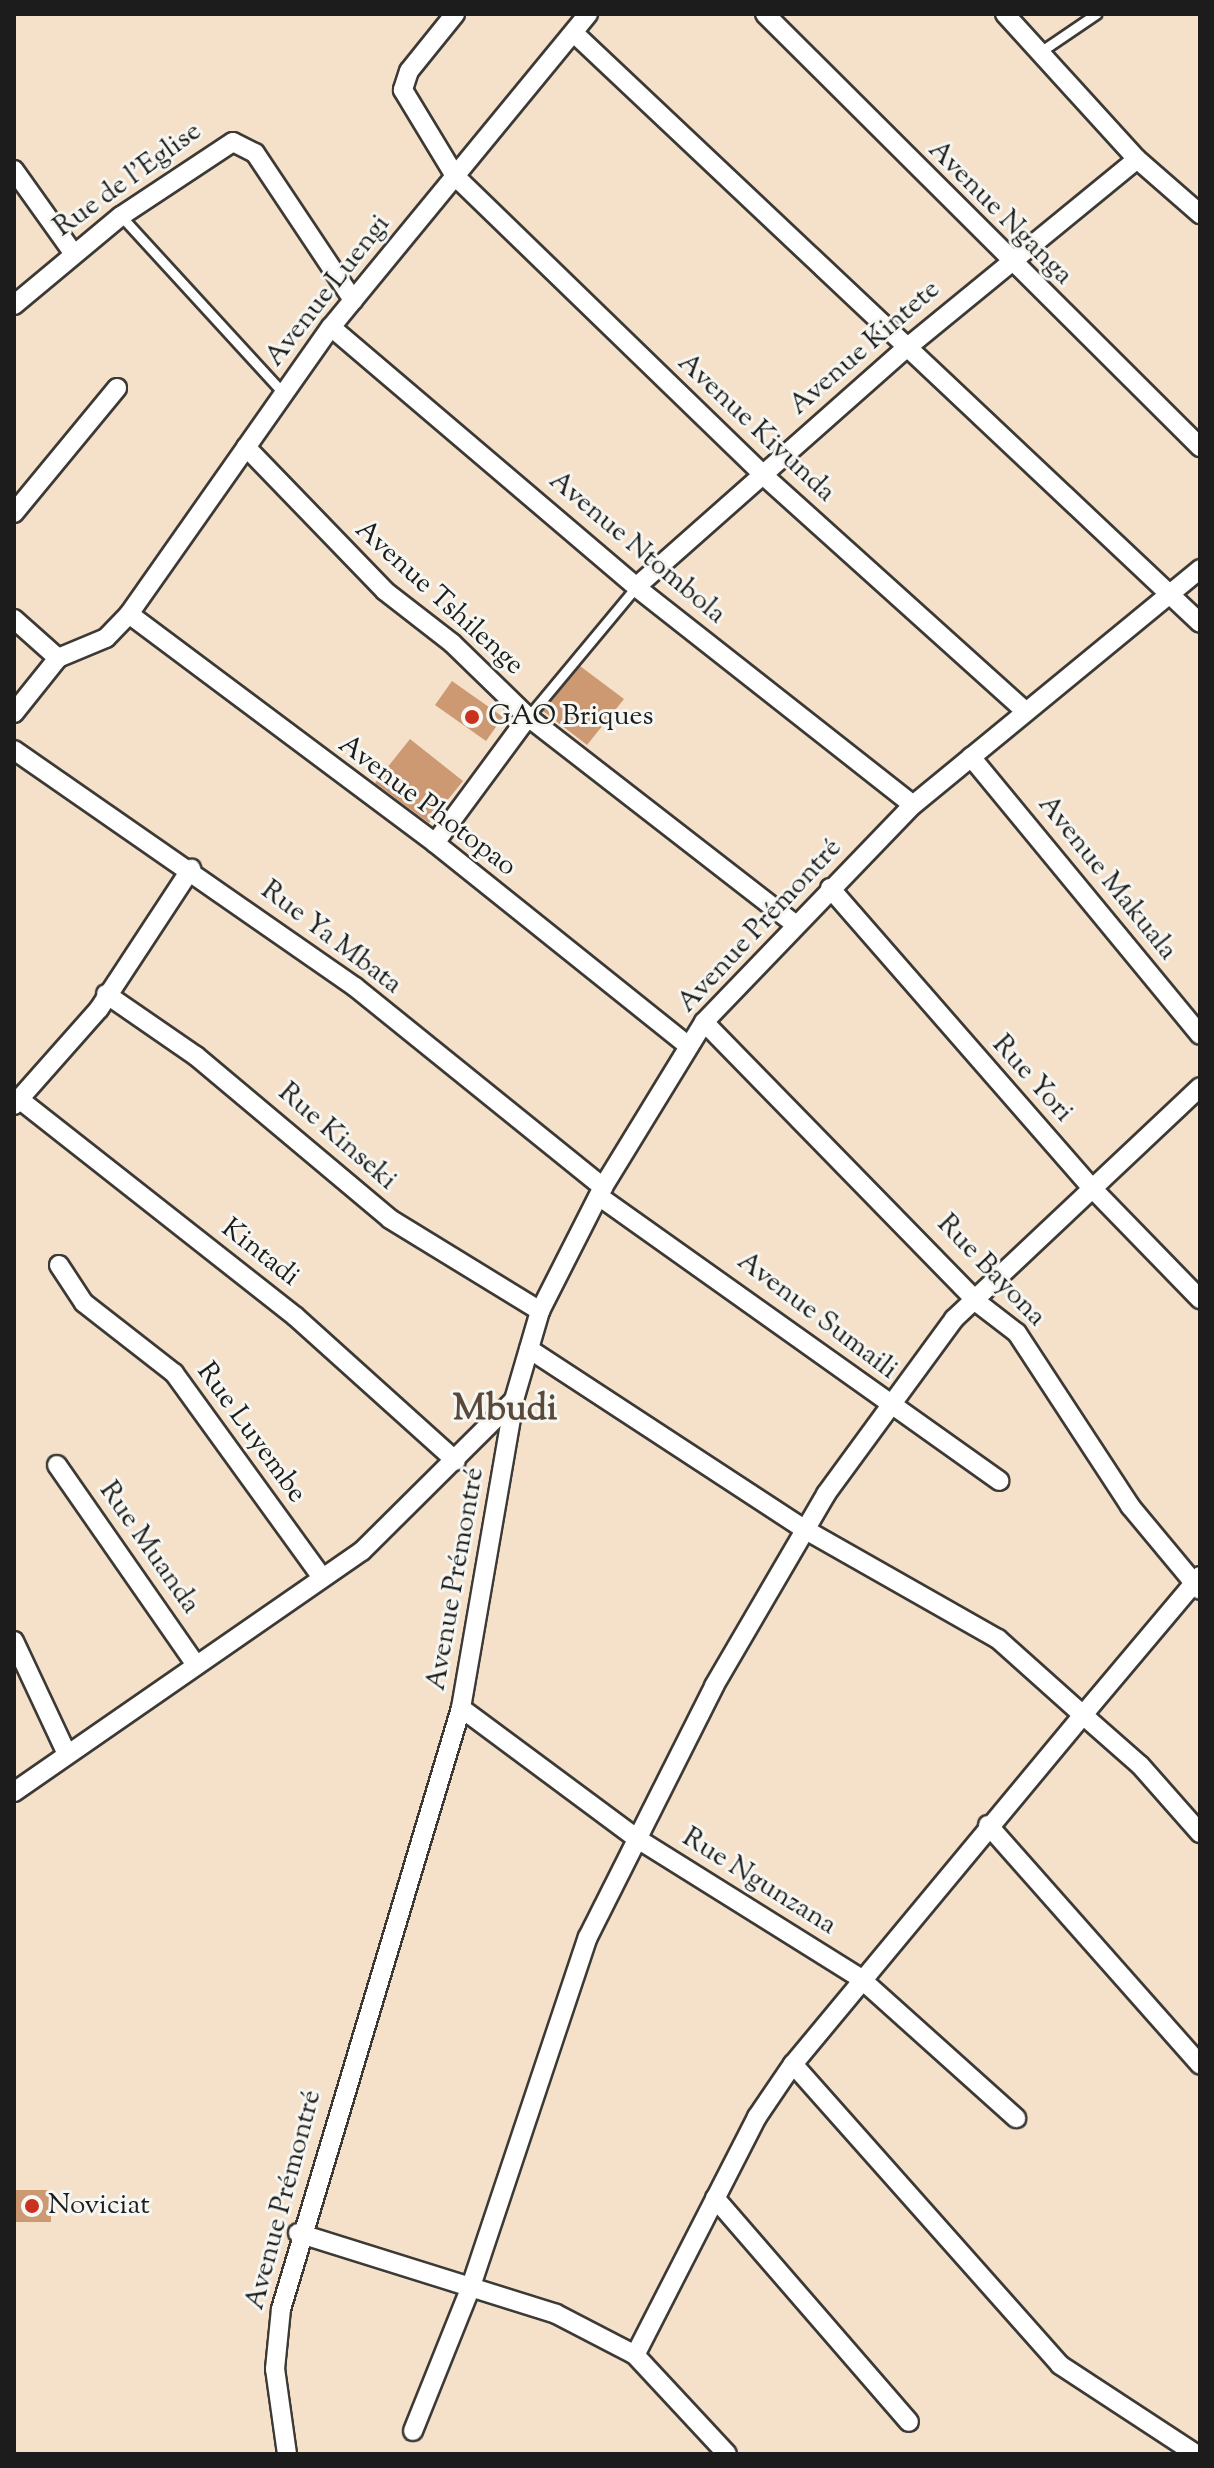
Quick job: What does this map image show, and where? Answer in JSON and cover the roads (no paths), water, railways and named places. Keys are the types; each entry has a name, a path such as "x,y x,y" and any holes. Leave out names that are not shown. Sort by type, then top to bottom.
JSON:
{"street":[{"name":"Avenue Kivunda","path":"455,14 409,71 403,90 455,176 762,474 1026,712"},
{"name":"Avenue Luengi","path":"58,658 106,638 129,614 331,327 588,14"},
{"name":"Avenue Nganga","path":"765,14 1008,263 1200,447"},
{"path":"1005,14 1137,159 1200,214"},
{"path":"574,33 904,350 1200,623"},
{"name":"Rue de l'Eglise","path":"14,305 121,216 220,144 244,145 353,300"},
{"name":"Avenue Kintete","path":"636,587 904,350 1137,159"},
{"path":"14,170 74,254"},
{"name":"Avenue Ntombola","path":"331,327 636,587 913,805"},
{"path":"14,513 117,388"},
{"name":"Avenue Tshilenge","path":"246,447 385,591 452,643 528,717 796,925"},
{"name":"Avenue Prémontré","path":"287,2454 275,2343 298,2233 461,1708 514,1400 540,1311 602,1192 704,1022 913,805 1200,569"},
{"name":"Avenue Photopao","path":"129,614 435,843 688,1046"},
{"path":"14,619 58,658 14,713"},
{"path":"435,843 528,717"},
{"name":"Rue Ya Mbata","path":"14,750 191,869 355,987 602,1192"},
{"name":"Avenue Makuala","path":"971,757 1200,1035"},
{"path":"17,1102 106,994 191,869"},
{"name":"Rue Yori","path":"830,888 1090,1186 1200,1299"},
{"name":"Rue Kinseki","path":"106,994 208,1065 390,1219 540,1311"},
{"name":"Rue Bayona","path":"704,1022 978,1303 1017,1333 1122,1495 1198,1583"},
{"path":"413,2431 470,2289 551,2036 636,1838 806,1530 954,1319 978,1303 1090,1186 1200,1087"},
{"name":"Kintadi","path":"17,1102 296,1317 456,1461"},
{"name":"Avenue Sumaili","path":"602,1192 804,1337 891,1408 999,1481"},
{"name":"Rue Luyembe","path":"59,1265 84,1303 174,1373 321,1576"},
{"path":"529,1349 806,1530 998,1639 1140,1765 1200,1833"},
{"path":"14,1792 194,1662 394,1525 514,1400"},
{"name":"Rue Muanda","path":"57,1465 194,1662"},
{"path":"635,2355 715,2198 793,2064 860,1978 988,1825 1198,1583"},
{"path":"14,1641 66,1752"},
{"name":"Rue Ngunzana","path":"461,1708 636,1838 860,1978 1016,2118"},
{"path":"988,1825 1200,2065"},
{"path":"793,2064 1060,2365 1196,2454"},
{"path":"715,2198 909,2422"},
{"path":"298,2233 556,2314 635,2355 727,2454"}],"lane":[{"path":"1040,52 1096,14"},
{"path":"121,216 284,394"},
{"path":"528,717 636,587"}],"place":[{"name":"GAO Briques","path":"472,717"},
{"name":"Noviciat","path":"32,2206"}],"district":[{"name":"Mbudi","path":"505,1411"}]}
